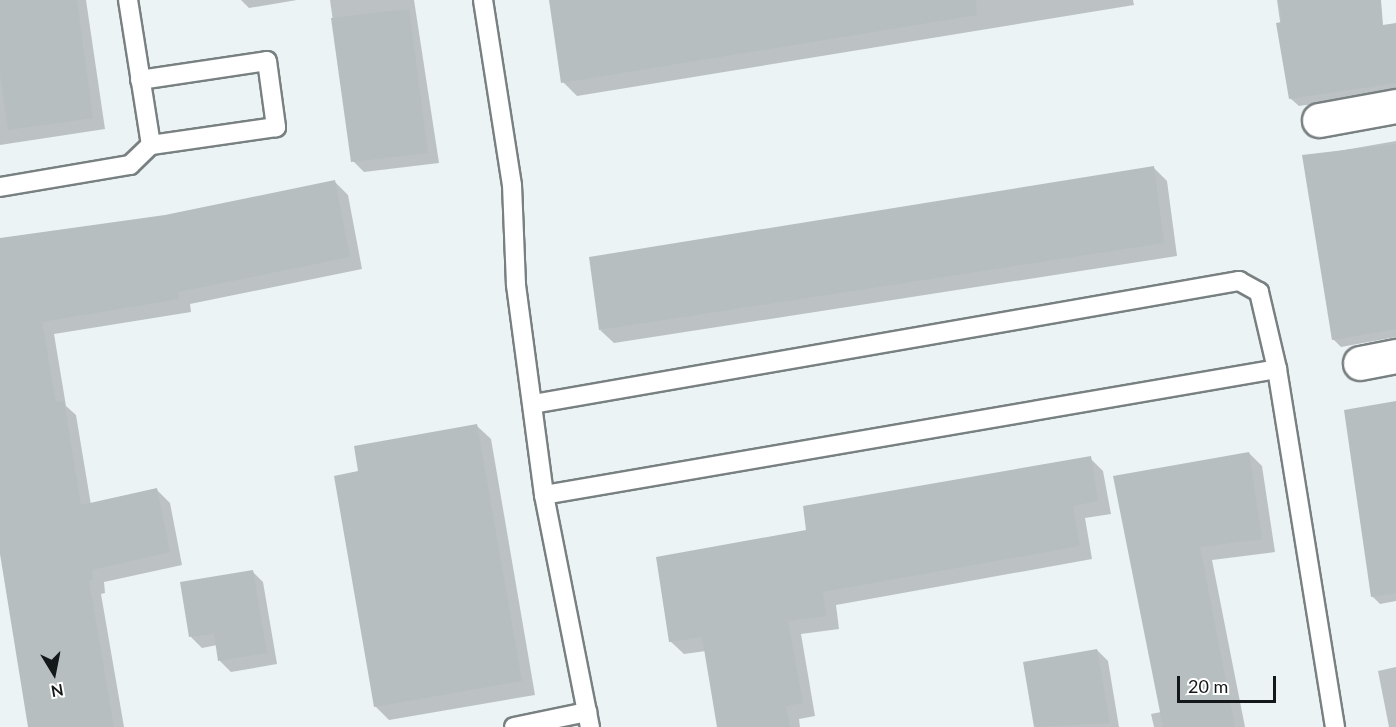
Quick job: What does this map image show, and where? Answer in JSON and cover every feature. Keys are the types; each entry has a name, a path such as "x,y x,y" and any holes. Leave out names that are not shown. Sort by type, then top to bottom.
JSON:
{"street":[{"path":"1319,120 1396,106"},
{"path":"1360,363 1396,356"}],"lane":[{"path":"128,0 152,145"},
{"path":"483,0 512,185 516,285 544,495 588,719 514,727"},
{"path":"0,187 130,165 152,145 276,127 267,61 140,80"},
{"path":"533,404 1239,281 1259,292 1277,369 1335,727"},
{"path":"544,495 1277,369"}],"building":[{"path":"0,0 77,0 93,118 8,130 0,74"},
{"path":"549,0 976,0 977,15 561,83"},
{"path":"1278,0 1381,0 1383,25 1396,23 1396,83 1289,99 1276,23 1282,22"},
{"path":"409,9 428,153 351,162 331,18"},
{"path":"1396,144 1396,329 1332,340 1302,155"},
{"path":"1154,166 1164,243 599,330 589,257"},
{"path":"335,180 350,257 178,292 179,299 42,322 56,402 64,401 81,505 157,488 170,552 92,570 93,580 89,581 114,727 28,727 0,554 0,238 165,215"},
{"path":"1396,401 1396,593 1371,597 1344,410"},
{"path":"477,424 522,681 374,707 334,476 358,471 354,446"},
{"path":"1249,452 1262,539 1200,547 1235,727 1163,727 1113,476"},
{"path":"1091,456 1098,501 1073,506 1080,546 823,592 826,616 788,621 803,703 786,706 790,727 717,727 702,637 669,642 656,557 806,530 803,506"},
{"path":"253,570 267,653 218,661 214,634 189,637 180,582"},
{"path":"1097,649 1110,723 1034,727 1023,662"}]}
